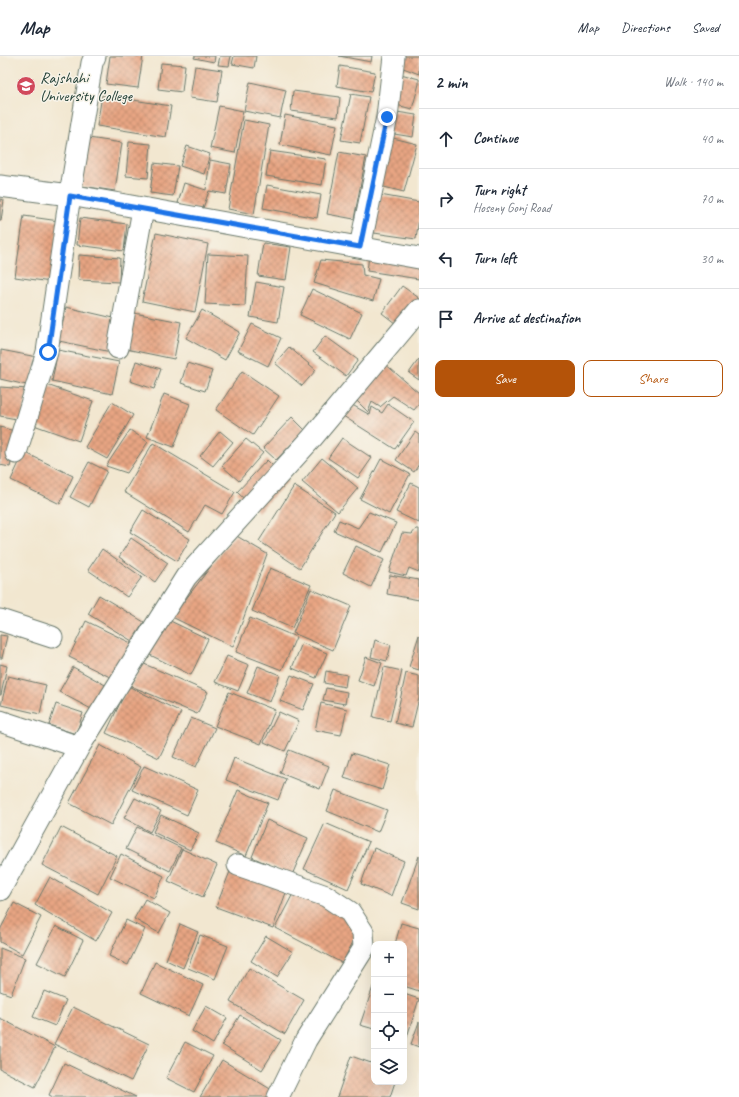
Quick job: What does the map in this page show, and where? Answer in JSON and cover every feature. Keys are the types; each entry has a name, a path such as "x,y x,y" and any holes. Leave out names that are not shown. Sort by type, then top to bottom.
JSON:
{"street":[{"path":"16,452 48,352 70,196 92,63 95,56"},
{"path":"360,247 387,117 394,56"},
{"path":"0,186 70,196 419,258"},
{"path":"118,348 143,209"},
{"path":"0,890 79,747 186,577 312,438 419,310"},
{"path":"0,620 52,637"},
{"path":"0,721 79,747"},
{"path":"238,865 326,896 350,912 362,932 364,948 306,1040 278,1097"}],"building":[{"path":"110,56 143,56 138,88 106,84"},
{"path":"195,56 215,56 214,62 194,58"},
{"path":"220,56 231,56 229,66 218,65"},
{"path":"234,56 256,56 254,68 232,64"},
{"path":"339,56 372,56 371,62"},
{"path":"402,56 419,56 419,74 398,66"},
{"path":"161,63 185,65 182,92 158,89"},
{"path":"195,66 222,70 217,102 190,98"},
{"path":"340,66 375,72 371,92 337,86"},
{"path":"390,71 419,79 412,109 381,101"},
{"path":"250,82 286,90 280,118 244,111"},
{"path":"293,91 340,97 338,117 291,111"},
{"path":"351,94 369,97 360,143 341,140"},
{"path":"102,95 171,106 166,137 97,126"},
{"path":"219,106 243,111 235,153 210,148"},
{"path":"378,109 416,115 413,137 375,131"},
{"path":"285,115 337,125 331,155 280,145"},
{"path":"244,120 269,125 254,214 228,209"},
{"path":"82,137 122,143 115,191 75,185"},
{"path":"389,137 417,144 404,192 376,185"},
{"path":"129,142 151,144 148,178 126,176"},
{"path":"187,146 210,154 204,174 180,166"},
{"path":"270,151 326,159 322,185 266,176"},
{"path":"339,152 366,157 354,219 327,214"},
{"path":"210,160 231,164 226,194 209,191 202,211 178,203 184,183 206,190"},
{"path":"154,163 178,166 173,196 150,193"},
{"path":"267,185 321,195 317,218 263,208"},
{"path":"380,195 419,202 419,218 416,239 374,233"},
{"path":"0,199 4,200 1,221 0,221"},
{"path":"24,216 59,221 51,282 15,277"},
{"path":"80,218 127,224 124,251 77,245"},
{"path":"156,233 208,244 195,312 142,301"},
{"path":"263,243 291,247 286,280 258,276"},
{"path":"370,248 419,256 419,279 367,271"},
{"path":"208,254 248,256 245,306 205,304"},
{"path":"79,255 120,258 119,282 78,280"},
{"path":"321,260 362,264 363,275 379,279 373,301 314,283"},
{"path":"256,282 284,287 278,322 250,317"},
{"path":"402,286 419,298 419,300 400,327 382,313"},
{"path":"312,289 362,313 350,339 300,315"},
{"path":"66,307 118,319 111,352 59,341"},
{"path":"202,310 240,332 225,360 186,338"},
{"path":"129,312 181,322 174,359 121,348"},
{"path":"252,324 281,338 268,366 238,351"},
{"path":"325,336 358,360 346,376 313,352"},
{"path":"289,347 316,370 302,386 275,363"},
{"path":"1,350 37,357 31,386 0,379"},
{"path":"58,350 119,362 112,394 52,381"},
{"path":"419,359 419,380 409,373"},
{"path":"136,361 161,369 154,389 130,381"},
{"path":"187,363 212,371 205,391 181,383"},
{"path":"384,363 419,393 419,404 414,410 393,396 380,407 372,402 368,412 352,396"},
{"path":"242,371 279,396 253,435 216,410"},
{"path":"44,384 93,401 79,441 31,424"},
{"path":"0,387 28,389 22,420 0,416"},
{"path":"164,394 190,404 174,447 147,437"},
{"path":"112,402 133,415 107,459 85,447"},
{"path":"347,402 370,415 372,407 382,413 388,404 414,422 395,449 340,414"},
{"path":"292,417 305,430 276,460 263,448"},
{"path":"0,427 18,432 10,467 0,465"},
{"path":"130,430 148,442 127,473 106,466"},
{"path":"220,431 233,442 213,466 200,456"},
{"path":"415,432 419,435 419,464 414,472 396,460"},
{"path":"342,438 372,458 358,478 328,458"},
{"path":"246,439 263,453 239,481 222,466"},
{"path":"153,443 235,492 222,514 205,505 189,532 124,492"},
{"path":"24,452 73,476 60,504 11,480"},
{"path":"322,458 358,488 338,512 302,482"},
{"path":"381,459 410,474 389,514 360,499"},
{"path":"267,460 288,481 258,512 237,492"},
{"path":"89,462 107,471 89,507 70,497"},
{"path":"411,483 419,487 419,523 396,512"},
{"path":"294,486 335,512 300,568 259,541"},
{"path":"143,510 190,539 177,561 130,532"},
{"path":"369,512 396,523 382,552 334,531 339,520 358,528"},
{"path":"416,529 419,529 419,572 409,568 406,576 389,572 402,533 412,534"},
{"path":"235,535 267,554 233,647 172,617"},
{"path":"131,538 168,563 155,582 119,557"},
{"path":"356,546 384,560 371,587 343,573"},
{"path":"102,549 142,577 127,597 88,570"},
{"path":"270,568 311,585 292,628 252,611"},
{"path":"390,575 419,580 419,600 387,594"},
{"path":"311,589 351,606 333,650 293,633"},
{"path":"99,595 144,622 132,641 88,614"},
{"path":"164,618 208,639 191,675 146,653"},
{"path":"250,618 296,637 282,670 236,652"},
{"path":"86,621 131,643 114,679 69,657"},
{"path":"0,635 7,636 2,658 0,658"},
{"path":"419,635 419,670 409,667"},
{"path":"375,640 391,645 387,661 371,657"},
{"path":"302,643 327,653 316,678 292,668"},
{"path":"227,656 249,665 238,691 215,682"},
{"path":"366,657 382,663 374,686 358,680"},
{"path":"142,663 208,692 197,714 131,686"},
{"path":"0,664 7,666 1,695 0,695"},
{"path":"258,666 280,675 270,702 247,693"},
{"path":"73,667 107,686 95,711 59,692"},
{"path":"384,667 402,671 390,721 373,717"},
{"path":"326,671 347,675 345,687 324,683"},
{"path":"406,673 419,676 419,698 412,727 395,723"},
{"path":"291,675 314,684 303,710 280,701"},
{"path":"8,676 46,685 40,714 1,705"},
{"path":"128,686 181,712 159,758 106,733"},
{"path":"326,688 347,692 345,704 323,700"},
{"path":"229,692 275,710 261,744 215,726"},
{"path":"321,703 347,709 341,735 315,730"},
{"path":"56,704 83,713 76,734 49,725"},
{"path":"279,712 299,721 285,751 264,742"},
{"path":"191,718 215,728 196,767 173,757"},
{"path":"100,745 141,767 111,825 69,803"},
{"path":"289,750 329,766 320,789 280,773"},
{"path":"352,753 390,765 382,790 344,778"},
{"path":"234,758 286,779 278,800 226,780"},
{"path":"144,766 198,790 187,815 132,790"},
{"path":"238,790 268,803 246,856 216,843"},
{"path":"335,790 387,810 378,832 327,811"},
{"path":"135,798 161,811 150,832 124,818"},
{"path":"161,815 199,833 190,850 153,832"},
{"path":"267,820 308,838 292,875 252,857"},
{"path":"325,823 369,842 348,889 304,869"},
{"path":"61,827 117,856 98,894 42,865"},
{"path":"137,827 181,848 170,871 126,849"},
{"path":"374,848 404,861 391,896 361,884"},
{"path":"182,849 217,865 203,897 168,881"},
{"path":"121,854 164,876 154,898 110,877"},
{"path":"419,856 419,909 402,903"},
{"path":"231,869 287,890 273,928 216,907"},
{"path":"50,877 112,913 96,941 35,905"},
{"path":"296,888 363,923 342,963 275,928"},
{"path":"145,899 170,913 159,933 134,919"},
{"path":"14,903 41,917 22,954 0,942 0,930"},
{"path":"126,920 145,929 128,965 109,956"},
{"path":"401,923 419,928 419,991 407,987 407,941 396,941"},
{"path":"180,924 198,932 183,968 166,960"},
{"path":"56,926 83,940 65,977 37,963"},
{"path":"200,935 228,946 215,979 188,968"},
{"path":"266,936 293,952 277,977 251,961"},
{"path":"0,948 25,958 11,995 0,991"},
{"path":"155,962 203,985 189,1016 141,993"},
{"path":"249,968 304,1000 285,1034 230,1002"},
{"path":"44,991 66,1000 55,1026 33,1017"},
{"path":"371,993 371,1028 360,1025"},
{"path":"407,995 419,999 407,1037"},
{"path":"206,1006 227,1018 213,1044 192,1031"},
{"path":"73,1007 149,1044 131,1081 54,1044"},
{"path":"240,1015 281,1040 262,1070 222,1045"},
{"path":"0,1018 55,1047 35,1087 0,1069"},
{"path":"419,1022 419,1047 411,1044"},
{"path":"185,1042 213,1056 194,1092 166,1078"},
{"path":"351,1056 371,1063 371,1085 394,1085 390,1097 337,1097"},
{"path":"222,1060 272,1090 269,1097 200,1097"},
{"path":"64,1063 136,1097 53,1097 49,1095"}],"place":[{"name":"Rajshahi University College","path":"26,86"}],"route":[{"path":"48,352 70,196 360,247 387,117"}]}
